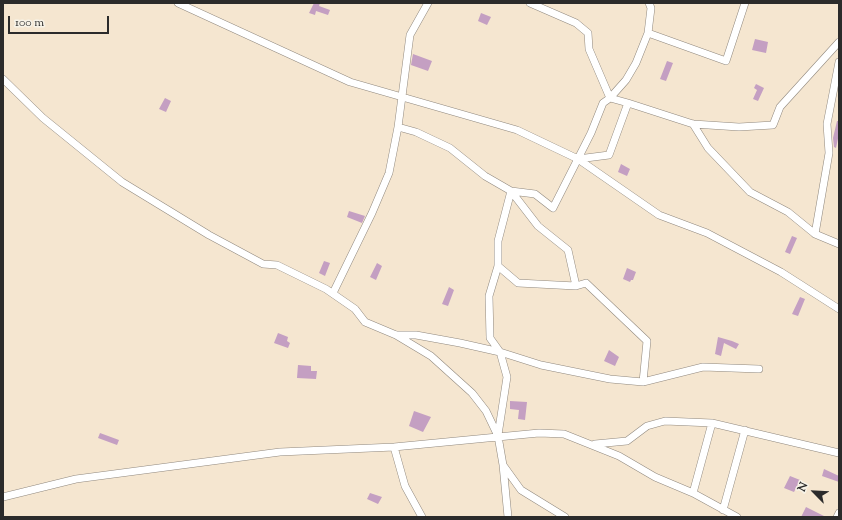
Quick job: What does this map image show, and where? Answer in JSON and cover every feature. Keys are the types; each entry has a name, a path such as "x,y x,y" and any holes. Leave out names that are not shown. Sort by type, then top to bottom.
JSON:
{"street":[{"path":"178,3 350,82 517,130 578,159 660,215 707,233 781,272 839,309"},
{"path":"333,293 372,214 389,174 398,127 410,35 428,3"},
{"path":"530,3 576,23 588,33 589,50 610,98 693,124 739,127 773,125 780,107 839,42"},
{"path":"511,191 535,194 553,208 591,133 603,103 610,98 626,80 636,62 648,33 651,8 649,3"},
{"path":"648,33 726,61 745,3"},
{"path":"815,234 829,153 827,124 839,62"},
{"path":"3,79 44,118 122,182 209,235 263,264 277,266 333,293 355,309 365,322 396,336 431,356 472,393 486,411 498,436 503,465 508,517"},
{"path":"578,159 609,156 628,104"},
{"path":"693,124 708,148 750,192 788,212 815,234 839,244"},
{"path":"398,127 416,132 450,148 485,176 511,191 538,226 568,250 576,286"},
{"path":"498,436 507,377 500,352 490,338 489,296 498,266 498,241 511,191"},
{"path":"498,266 518,283 576,286 586,284 647,341 643,382"},
{"path":"396,336 416,335 500,352 541,365 598,378 643,382 703,367 759,369"},
{"path":"593,445 627,441 647,426 665,421 712,423 839,453"},
{"path":"693,493 712,423"},
{"path":"723,510 745,430"},
{"path":"3,497 76,479 280,452 394,447 539,433 564,434 619,456 655,477 693,493 735,517"},
{"path":"394,447 405,486 422,517"},
{"path":"503,465 521,490 565,517"},
{"path":"837,517 839,513"}],"building":[{"path":"314,3 320,3 319,6 330,10 328,15 316,11 315,15 309,13"},
{"path":"481,13 491,17 487,25 478,21"},
{"path":"755,39 768,42 766,53 752,50"},
{"path":"413,54 432,61 428,71 411,65"},
{"path":"667,61 673,63 666,81 660,79"},
{"path":"756,84 764,88 758,101 753,99 757,90 754,88"},
{"path":"165,98 171,101 166,112 159,109"},
{"path":"837,121 839,121 839,134 836,148 834,147 833,138"},
{"path":"621,164 630,169 627,176 618,172"},
{"path":"349,211 365,216 362,223 347,217"},
{"path":"792,236 797,238 790,254 785,252"},
{"path":"324,261 330,263 325,276 319,273"},
{"path":"377,263 382,266 376,280 370,277"},
{"path":"627,268 636,272 633,280 630,282 623,279"},
{"path":"449,287 454,290 448,306 442,304"},
{"path":"800,297 805,299 798,316 792,314"},
{"path":"278,333 288,337 287,341 290,343 288,348 274,343"},
{"path":"718,337 739,344 736,349 724,343 721,356 715,354"},
{"path":"609,350 619,357 615,366 604,361"},
{"path":"298,365 311,366 311,371 317,371 316,379 297,378"},
{"path":"510,401 527,402 525,420 518,419 519,410 510,409"},
{"path":"414,411 431,417 423,432 409,426"},
{"path":"100,433 119,440 117,445 98,438"},
{"path":"824,469 839,476 839,482 822,476"},
{"path":"790,476 800,480 794,492 784,488"},
{"path":"370,493 382,497 378,504 367,499"},
{"path":"806,507 826,517 801,517"}]}
